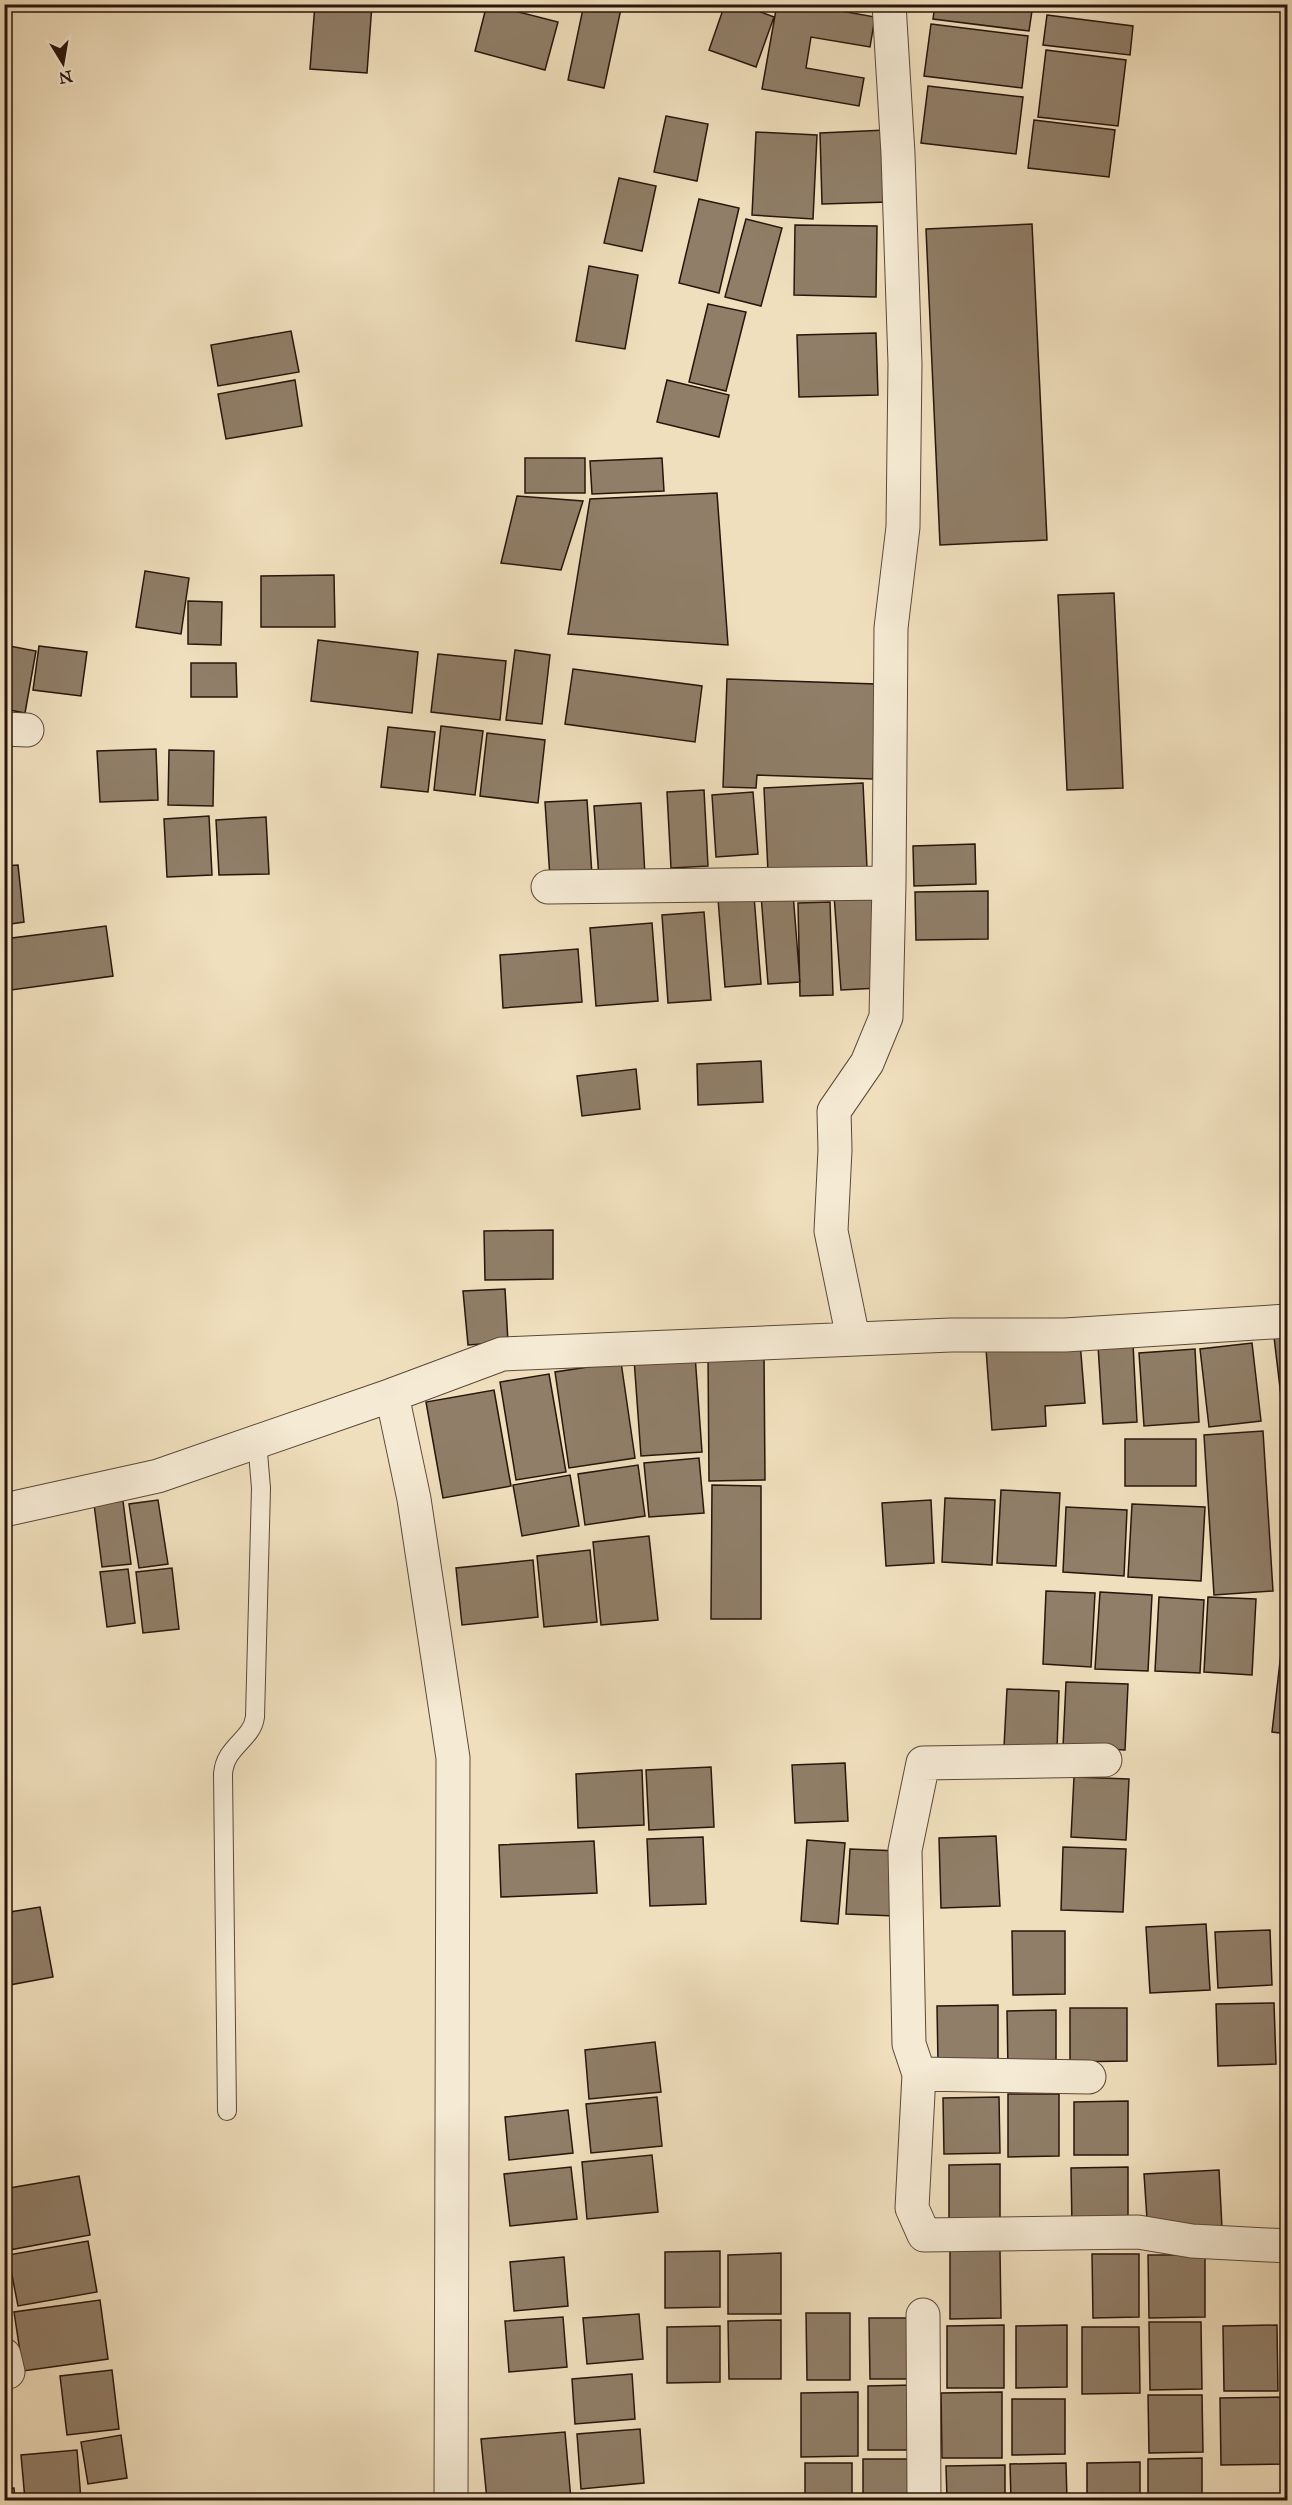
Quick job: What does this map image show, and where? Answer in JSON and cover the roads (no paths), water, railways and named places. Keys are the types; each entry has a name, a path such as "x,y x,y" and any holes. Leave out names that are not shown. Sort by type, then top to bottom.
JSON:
{"street":[{"path":"853,1338 831,1231 835,1150 834,1111 867,1063 886,1017 890,883 891,628 903,527 904,364 898,154 889,4"},
{"path":"548,887 890,883"},
{"path":"4,1510 158,1476 392,1395 502,1354 853,1338 1065,1335 1287,1321"},
{"path":"392,1395 414,1499 453,1758 451,2500"},
{"path":"1105,1760 923,1763 904,1850 909,2044 919,2074 912,2208 924,2235 1138,2232 1192,2241 1287,2246"},
{"path":"919,2074 1089,2077"},
{"path":"923,2315 924,2500"}],"lane":[{"path":"227,2111 223,1774 224,1762 230,1752 251,1730 255,1718 261,1488 258,1441"}]}
